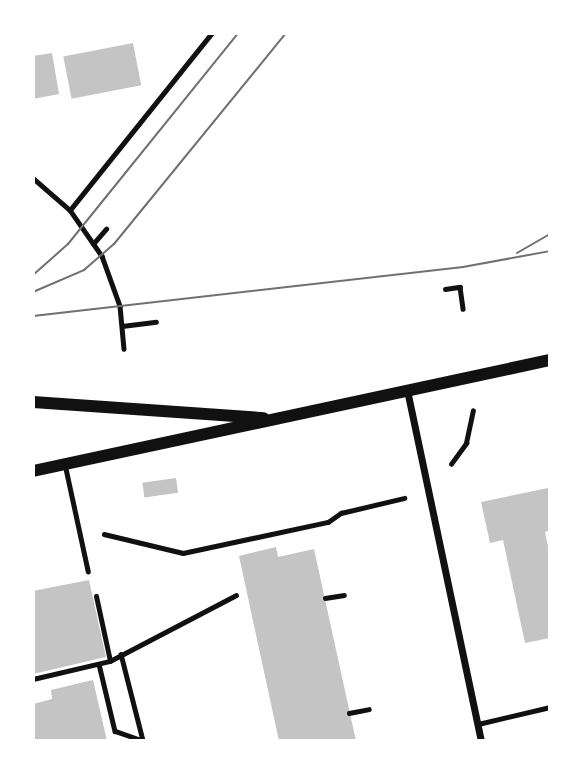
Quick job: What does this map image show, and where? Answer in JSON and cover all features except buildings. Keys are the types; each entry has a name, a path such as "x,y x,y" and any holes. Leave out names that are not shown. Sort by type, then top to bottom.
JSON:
{"street":[{"path":"33,471 550,359"},
{"path":"407,390 481,741"},
{"path":"33,402 279,419"}],"lane":[{"path":"65,465 88,572"},
{"path":"478,724 550,706"}],"path":[{"path":"70,210 212,33"},
{"path":"33,178 70,210 93,244 120,306 124,349"},
{"path":"93,244 106,229"},
{"path":"445,289 460,287 463,309"},
{"path":"122,326 156,322"},
{"path":"103,534 183,553 328,522"},
{"path":"93,584 110,661"},
{"path":"33,679 110,661 236,595"},
{"path":"325,598 344,595"},
{"path":"121,654 143,741"},
{"path":"99,664 115,731 143,741"},
{"path":"349,713 369,709"}],"tram line":[{"path":"33,275 68,244 238,33"},
{"path":"33,292 84,270 114,244 286,33"},
{"path":"517,253 550,234"},
{"path":"33,316 463,267 550,251"}]}
